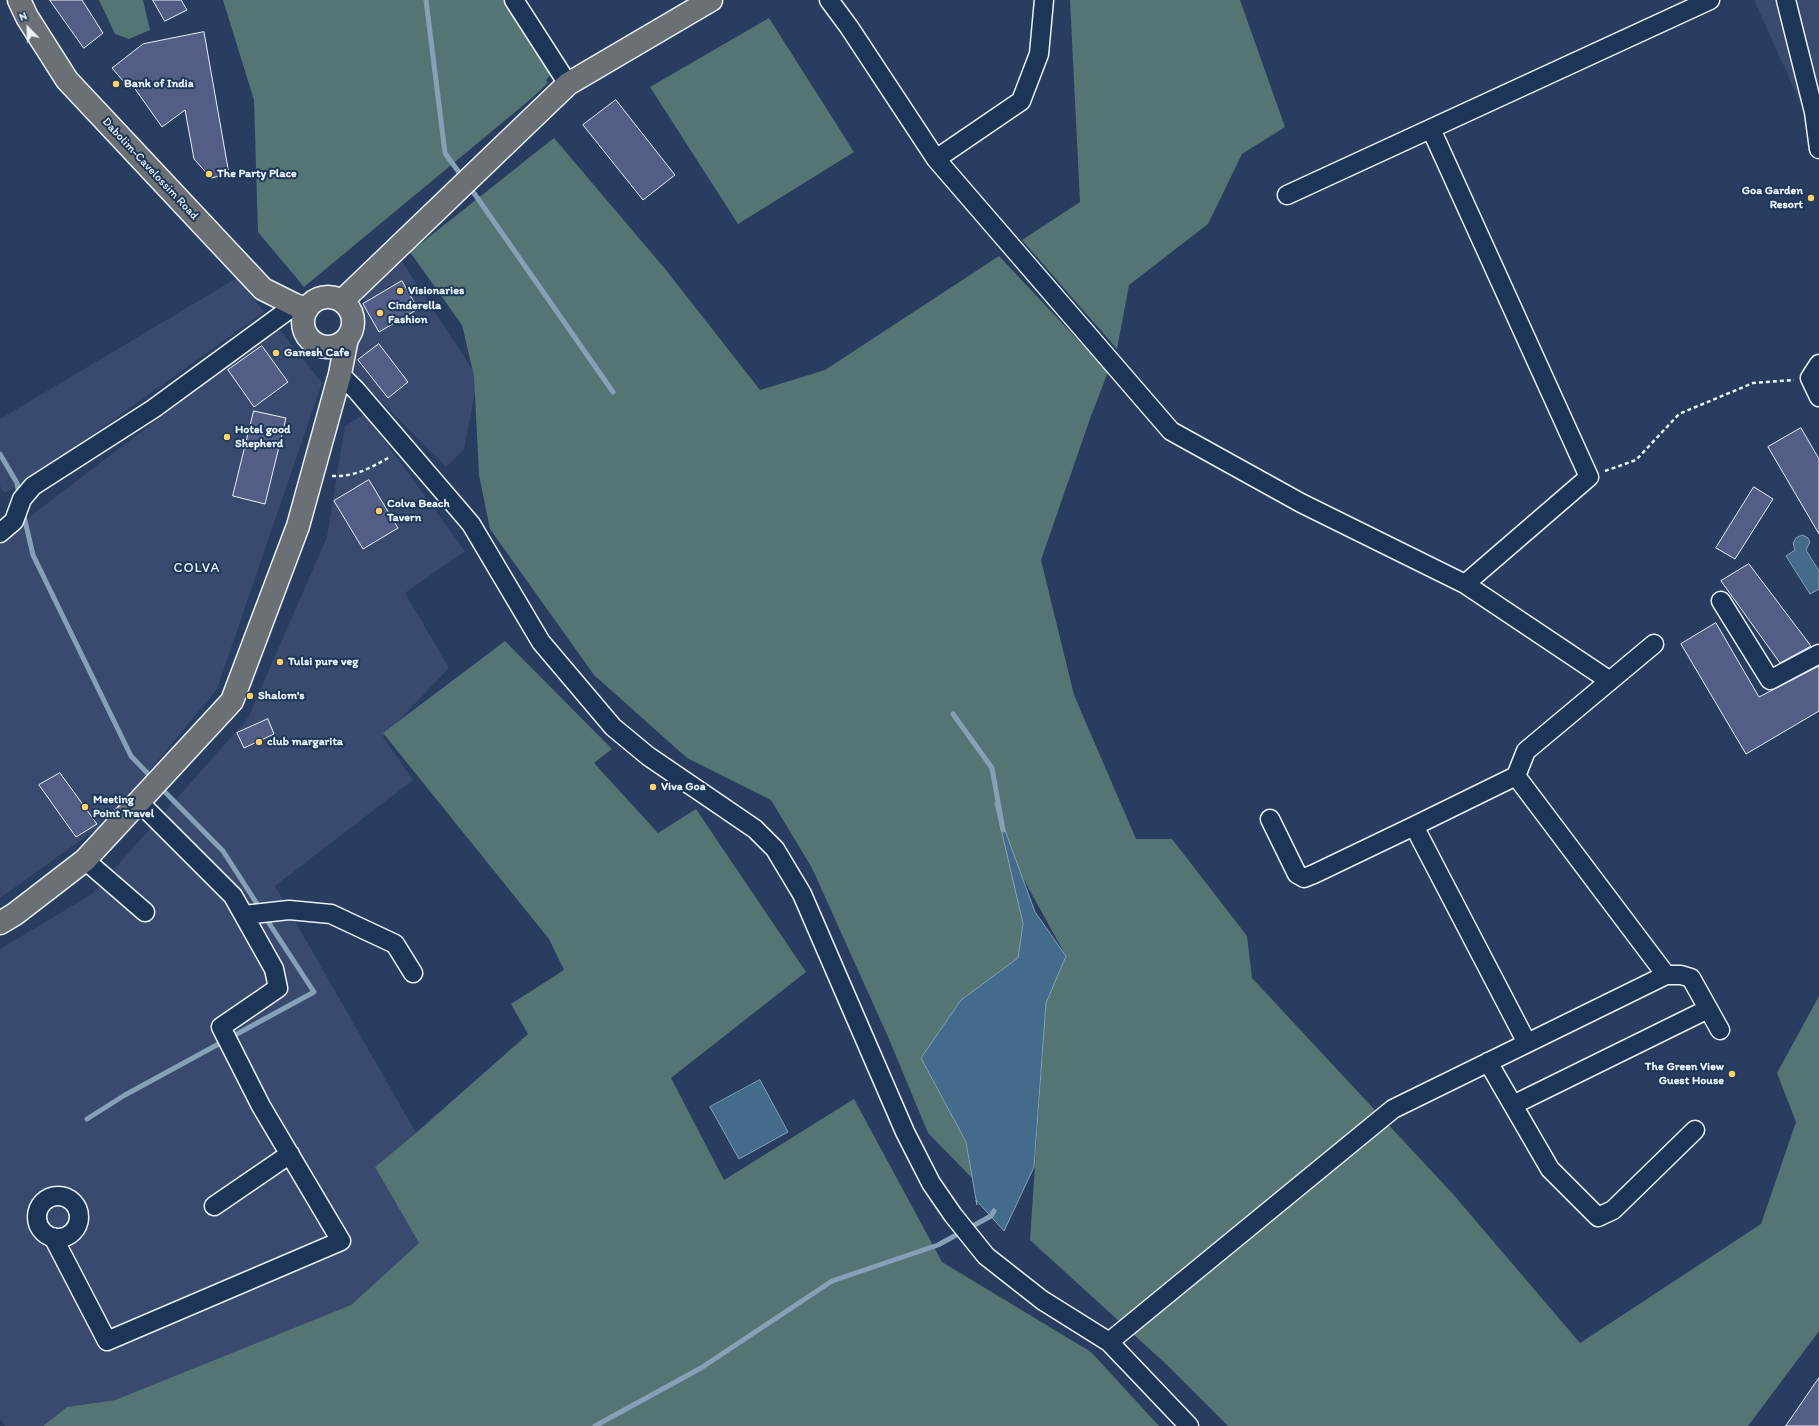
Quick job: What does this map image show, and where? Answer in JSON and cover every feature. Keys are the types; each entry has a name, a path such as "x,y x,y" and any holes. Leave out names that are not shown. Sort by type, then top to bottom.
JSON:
{"main road":[{"name":"Dabolim-Cavelossim Road","path":"19,0 27,17 67,80 262,289 301,307"},
{"path":"342,301 568,84 711,0"},
{"path":"0,923 15,914 85,860 232,701 298,526 340,374 347,338 351,331 353,319 348,307 342,301 335,298 319,299 301,307 303,323 309,337 320,345 340,374"},
{"path":"320,345 334,346 347,338"}],"street":[{"path":"514,0 568,84"},
{"path":"829,0 849,27 936,159 1171,431 1301,503 1465,584 1610,681"},
{"path":"936,159 1021,101 1039,54 1044,0"},
{"path":"1287,196 1710,0"},
{"path":"1786,0 1817,111 1819,149"},
{"path":"1431,129 1589,477 1465,584"},
{"path":"0,533 14,520 22,499 33,486 152,409 301,307"},
{"path":"1815,371 1819,397"},
{"path":"340,374 356,390 471,524 541,642 613,727 648,756 754,829 774,849 802,894 905,1132 932,1183 952,1215 986,1256 1042,1300 1109,1342 1189,1426"},
{"path":"1720,601 1770,680 1819,654"},
{"path":"1270,819 1297,874 1304,878 1314,874 1516,776 1526,751 1654,644"},
{"path":"1516,776 1666,976"},
{"path":"53,1237 107,1341 341,1241 261,1106 221,1027 278,988 274,969 233,896 139,802"},
{"path":"1414,826 1527,1043"},
{"path":"85,860 145,912"},
{"path":"244,915 289,910 331,914 395,944 413,973"},
{"path":"1109,1342 1393,1109 1666,976 1681,975 1691,978 1720,1030"},
{"path":"1513,1105 1708,1009"},
{"path":"1488,1062 1550,1169 1598,1217 1613,1210 1695,1130"},
{"path":"214,1206 290,1154"}],"path":[{"path":"1589,477 1636,460 1679,414 1753,383 1815,371"},
{"path":"312,475 346,477 372,467 406,448"}],"shaded area":[{"path":"1754,0 1819,0 1819,144"},
{"path":"401,260 478,378 464,449 446,467 354,374 364,297"},
{"path":"237,278 264,312 29,480 4,493 0,486 0,419"},
{"path":"278,328 322,383 217,689 109,820 0,898 0,537 20,524"},
{"path":"365,414 465,551 405,593 449,668 383,737 413,780 275,886 416,1133 375,1167 419,1243 351,1305 115,1400 67,1407 43,1426 5,1426 0,1419 0,949 92,894 248,718 327,537 345,426"},
{"path":"1803,535 1808,538 1810,542 1806,550 1819,571 1819,589 1810,594 1786,556 1795,550 1793,543 1796,538"},
{"path":"995,803 1035,912 1066,956 1046,1003 1034,1167 1004,1231 976,1200 966,1142 921,1058 961,1000 1018,958 1023,924"},
{"path":"760,1080 788,1132 739,1159 710,1107"}],"green space":[{"path":"99,0 143,0 150,30 129,39 115,34"},
{"path":"223,0 508,0 554,70 546,80 548,83 532,98 304,287 258,232 254,100"},
{"path":"1070,0 1240,0 1285,127 1242,154 1208,224 1129,285 1117,349 1022,240 1080,202"},
{"path":"769,18 854,152 738,224 650,87"},
{"path":"554,138 666,270 760,390 825,370 999,256 1108,372 1091,416 1041,560 1074,695 1136,839 1172,839 1247,936 1252,978 1452,1193 1580,1343 1761,1224 1796,1122 1777,1073 1819,996 1819,1331 1748,1426 1228,1426 1166,1364 1030,1240 1046,1003 1066,956 1008,851 1023,924 1018,958 961,1000 921,1058 966,1142 972,1178 928,1133 889,1039 812,868 771,800 687,758 594,675 490,529 479,475 474,376 462,325 410,252"},
{"path":"505,641 612,749 594,763 658,833 696,809 806,972 671,1078 724,1180 854,1099 942,1262 1091,1352 1159,1426 43,1426 67,1407 115,1400 351,1305 419,1243 375,1167 416,1133 528,1034 511,1004 564,970 549,939 383,733"}],"building":[{"path":"50,0 82,0 103,33 84,48"},
{"path":"153,0 181,0 187,10 165,21"},
{"path":"204,32 229,174 211,178 194,159 185,110 162,127 133,86 130,89 112,68 143,44"},
{"path":"616,100 675,175 643,200 583,125"},
{"path":"402,281 418,309 379,332 363,304"},
{"path":"379,344 408,382 388,398 358,360"},
{"path":"262,346 288,382 254,407 228,370"},
{"path":"254,411 286,418 265,504 233,496"},
{"path":"1801,428 1819,459 1819,534 1768,447"},
{"path":"369,480 398,528 363,549 334,501"},
{"path":"1754,487 1773,499 1735,559 1716,548"},
{"path":"1749,564 1811,646 1780,663 1721,581"},
{"path":"1716,623 1759,697 1819,666 1819,711 1746,754 1681,644"},
{"path":"268,719 274,734 244,748 237,733"},
{"path":"60,773 97,824 76,837 39,785"},
{"path":"1819,1378 1819,1426 1786,1426"}],"waterway":[{"path":"426,0 445,153 463,178"},
{"path":"469,186 613,392"},
{"path":"0,454 17,483 19,495"},
{"path":"23,512 33,555 131,756 153,779"},
{"path":"953,714 992,768 1003,830"},
{"path":"160,787 223,851 261,910"},
{"path":"87,1119 125,1095 314,992 265,917"},
{"path":"595,1426 701,1368 832,1281 938,1245 991,1216 994,1211"}],"place":[{"name":"Bank of India","path":"116,84"},
{"name":"The Party Place","path":"209,174"},
{"name":"Goa Garden Resort","path":"1811,198"},
{"name":"Visionaries","path":"400,291"},
{"name":"Cinderella Fashion","path":"380,313"},
{"name":"Ganesh Cafe","path":"276,353"},
{"name":"Hotel good Shepherd","path":"227,437"},
{"name":"Colva Beach Tavern","path":"379,511"},
{"name":"Tulsi pure veg","path":"280,662"},
{"name":"Shalom's","path":"250,696"},
{"name":"club margarita","path":"259,742"},
{"name":"Viva Goa","path":"653,787"},
{"name":"Meeting Point Travel","path":"85,807"},
{"name":"The Green View Guest House","path":"1732,1074"}],"district":[{"name":"COLVA","path":"197,568"}]}
